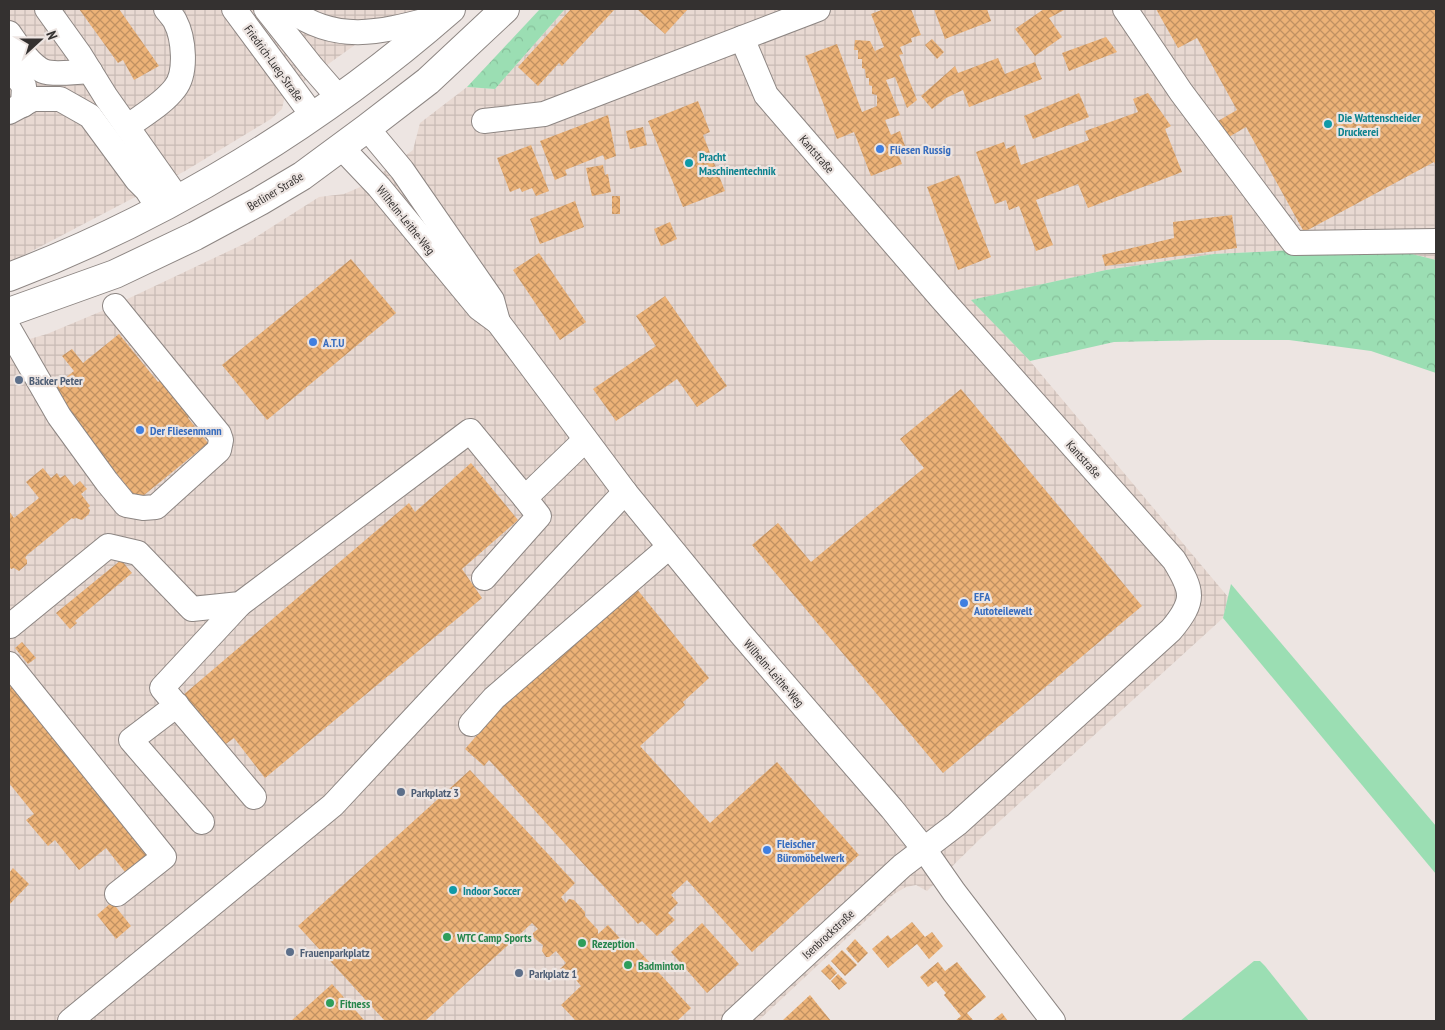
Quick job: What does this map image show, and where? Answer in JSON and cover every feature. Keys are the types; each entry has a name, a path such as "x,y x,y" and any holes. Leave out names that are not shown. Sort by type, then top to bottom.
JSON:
{"main road":[{"name":"Berliner Straße","path":"9,312 115,274 196,236 302,176 428,81 505,9"},
{"path":"9,277 99,238 168,204 238,165 339,98 417,39 447,13"},
{"name":"Wilhelm-Leithe-Weg","path":"339,98 367,128"},
{"name":"Wilhelm-Leithe-Weg","path":"313,116 341,147"}],"street":[{"path":"47,9 127,127 168,204"},
{"path":"127,127 168,96 177,86 183,61 182,39 175,21 166,9"},
{"name":"Friedrich-Lueg-Straße","path":"234,9 313,116"},
{"name":"Friedrich-Lueg-Straße","path":"266,9 339,98"},
{"path":"290,9 300,17 327,30 347,33 386,30 447,13"},
{"path":"484,122 544,114 818,9"},
{"path":"1125,9 1181,92 1294,243 1436,241"},
{"path":"9,33 31,62 44,72 76,73 90,70"},
{"name":"Kantstraße","path":"742,38 766,95 948,306 1174,560 1187,581 1190,600 1182,617 1171,630 957,824 924,849"},
{"path":"9,67 24,86 16,108"},
{"path":"16,108 33,99 60,99 90,116 137,180 147,190 168,204"},
{"name":"Wilhelm-Leithe-Weg","path":"367,128 402,170 492,300 498,322"},
{"name":"Wilhelm-Leithe-Weg","path":"341,147 380,187 478,308 498,322 625,492 669,547 924,849 954,892 1053,1021"},
{"path":"9,329 59,416 126,505 143,508 156,507 219,450 221,440 219,434 115,306"},
{"path":"254,797 162,688 240,604 470,431 539,516 484,578"},
{"path":"525,498 585,440"},
{"path":"70,1021 333,805 625,492"},
{"path":"9,624 10,626 108,546 138,553 192,609 240,604"},
{"path":"471,724 494,698 669,547"},
{"path":"9,664 164,857 117,894"},
{"path":"176,705 131,740 202,822"},
{"name":"Isenbrockstraße","path":"734,1021 902,866 924,849"}],"shaded area":[{"path":"9,9 418,9 414,13 387,22 285,95 282,109 271,119 185,171 9,263"},
{"path":"565,9 1436,9 1436,260 1408,253 1316,249 1214,254 1106,270 972,300 1030,361 1228,597 1223,618 980,839 927,891 916,885 906,887 894,894 758,1021 9,1021 9,345 47,334 102,311 248,242 319,197 344,194 365,185 413,150 420,123 467,87 495,89"}],"green space":[{"path":"540,9 565,9 495,89 467,87"},
{"path":"1315,249 1408,253 1436,260 1436,373 1371,351 1289,340 1114,342 1030,361 971,300 1106,270 1214,254"},
{"path":"1231,584 1436,826 1436,874 1223,618"},
{"path":"1254,961 1260,961 1265,966 1309,1021 1180,1021"}],"building":[{"path":"79,9 119,9 159,66 134,80 123,60 118,63"},
{"path":"571,9 615,9 562,66 559,63 538,86 518,67"},
{"path":"637,9 688,9 665,34"},
{"path":"884,9 911,9 921,35 911,38 912,42 900,47 903,54 899,55 917,100 907,108 895,77 886,80 900,115 885,120 891,135 900,131 905,146 897,150 902,164 871,176 854,132 837,139 805,56 837,44 862,112 877,106 877,95 872,94 869,78 866,78 865,69 862,68 862,59 858,59 858,50 854,50 855,40 870,41 881,64 875,51 884,47 871,14"},
{"path":"934,9 987,9 991,21 945,39"},
{"path":"1044,9 1066,9 1049,18 1062,37 1035,56 1015,29"},
{"name":"Die Wattenscheider Druckerei","path":"1156,9 1436,9 1436,166 1434,162 1304,232 1246,127 1227,138 1218,121 1237,110 1197,38 1178,48"},
{"path":"1106,37 1117,52 1069,71 1062,53"},
{"path":"932,39 944,52 937,59 925,45"},
{"path":"998,58 1005,74 1035,62 1042,79 969,107 963,90 946,98 932,109 921,96 955,66 958,73"},
{"path":"1079,93 1089,117 1033,139 1024,116"},
{"path":"1148,93 1171,126 1165,129 1182,172 1088,208 1078,184 1036,200 1053,245 1036,251 1019,206 1009,210 1006,200 995,204 976,152 1004,142 1006,149 1015,145 1021,165 1089,140 1085,131 1138,112 1133,99"},
{"name":"Pracht Maschinentechnik","path":"698,101 710,132 703,135 725,191 683,207 648,121"},
{"path":"608,115 616,156 605,160 603,155 565,170 567,175 555,180 540,141"},
{"path":"643,127 647,145 630,149 626,131"},
{"path":"531,145 549,191 536,196 532,188 522,192 520,188 510,192 497,158"},
{"path":"603,165 605,175 608,174 611,192 592,196 586,168"},
{"path":"959,175 991,257 958,270 927,187"},
{"path":"612,196 620,196 620,214 612,214"},
{"path":"575,201 584,227 540,244 530,219"},
{"path":"1232,215 1237,248 1105,266 1102,255 1174,238 1173,222"},
{"path":"670,222 677,239 661,246 654,229"},
{"path":"539,253 586,322 560,340 513,270"},
{"path":"351,259 396,313 267,420 222,365"},
{"path":"665,296 727,386 697,407 677,379 616,421 593,389 656,346 636,316"},
{"path":"119,334 158,382 163,378 193,414 188,418 208,443 138,500 50,390 74,371 62,356 72,349 83,363"},
{"path":"961,389 1142,606 943,773 752,545 778,523 811,562 924,468 900,439"},
{"path":"471,463 518,520 462,569 482,598 265,778 234,738 223,746 182,696 409,503 415,512"},
{"path":"43,468 51,478 57,473 60,478 65,475 74,486 80,481 87,489 81,494 90,506 88,508 90,510 89,514 82,520 72,518 27,555 25,558 27,564 19,571 14,568 11,569 9,566 9,511 14,518 39,498 26,482"},
{"path":"121,560 132,573 75,621 77,623 70,629 56,613"},
{"path":"636,588 709,678 683,702 685,705 640,746 710,823 777,762 859,855 752,952 687,880 671,895 678,903 668,913 675,920 657,936 642,921 638,924 489,760 484,766 465,749 526,679"},
{"path":"22,642 36,658 28,664 15,648"},
{"path":"9,682 150,852 125,872 106,848 79,870 55,840 48,846 26,820 34,814 9,783"},
{"name":"Indoor Soccer","path":"470,770 575,883 561,897 566,903 569,899 574,900 598,930 598,934 608,925 626,945 630,941 691,1008 677,1021 576,1021 561,1005 581,986 572,975 568,977 563,975 560,969 566,963 556,951 549,957 546,957 542,951 543,945 533,937 533,933 538,929 532,923 425,1021 385,1021 298,926"},
{"path":"13,868 29,884 9,905 9,873"},
{"path":"112,902 131,926 116,939 97,915"},
{"path":"912,922 925,937 932,932 943,946 929,959 917,944 888,968 872,949 888,935 891,939"},
{"path":"702,923 739,964 707,993 671,952"},
{"path":"855,939 868,953 858,963 846,949"},
{"path":"842,950 857,965 845,976 831,961"},
{"path":"938,962 945,971 957,962 986,997 967,1013 973,1020 955,1021 961,1016 944,995 946,993 936,981 928,987 920,977"},
{"path":"829,964 837,973 830,980 821,971"},
{"path":"838,974 847,983 839,990 831,981"},
{"name":"Fitness","path":"332,984 365,1021 291,1021"},
{"path":"810,995 831,1021 783,1020"},
{"path":"1002,1013 1008,1021 992,1021"}],"place":[{"name":"Die Wattenscheider Druckerei","path":"1328,124"},
{"name":"Fliesen Russig","path":"880,149"},
{"name":"Pracht Maschinentechnik","path":"689,163"},
{"name":"A.T.U","path":"313,342"},
{"name":"Bäcker Peter","path":"19,380"},
{"name":"Der Fliesenmann","path":"140,430"},
{"name":"EFA Autoteilewelt","path":"964,603"},
{"name":"Parkplatz 3","path":"401,792"},
{"name":"Fleischer Büromöbelwerk","path":"767,850"},
{"name":"Indoor Soccer","path":"453,890"},
{"name":"WTC Camp Sports","path":"447,937"},
{"name":"Rezeption","path":"582,943"},
{"name":"Frauenparkplatz","path":"290,952"},
{"name":"Badminton","path":"628,965"},
{"name":"Parkplatz 1","path":"519,973"},
{"name":"Fitness","path":"330,1003"}]}
